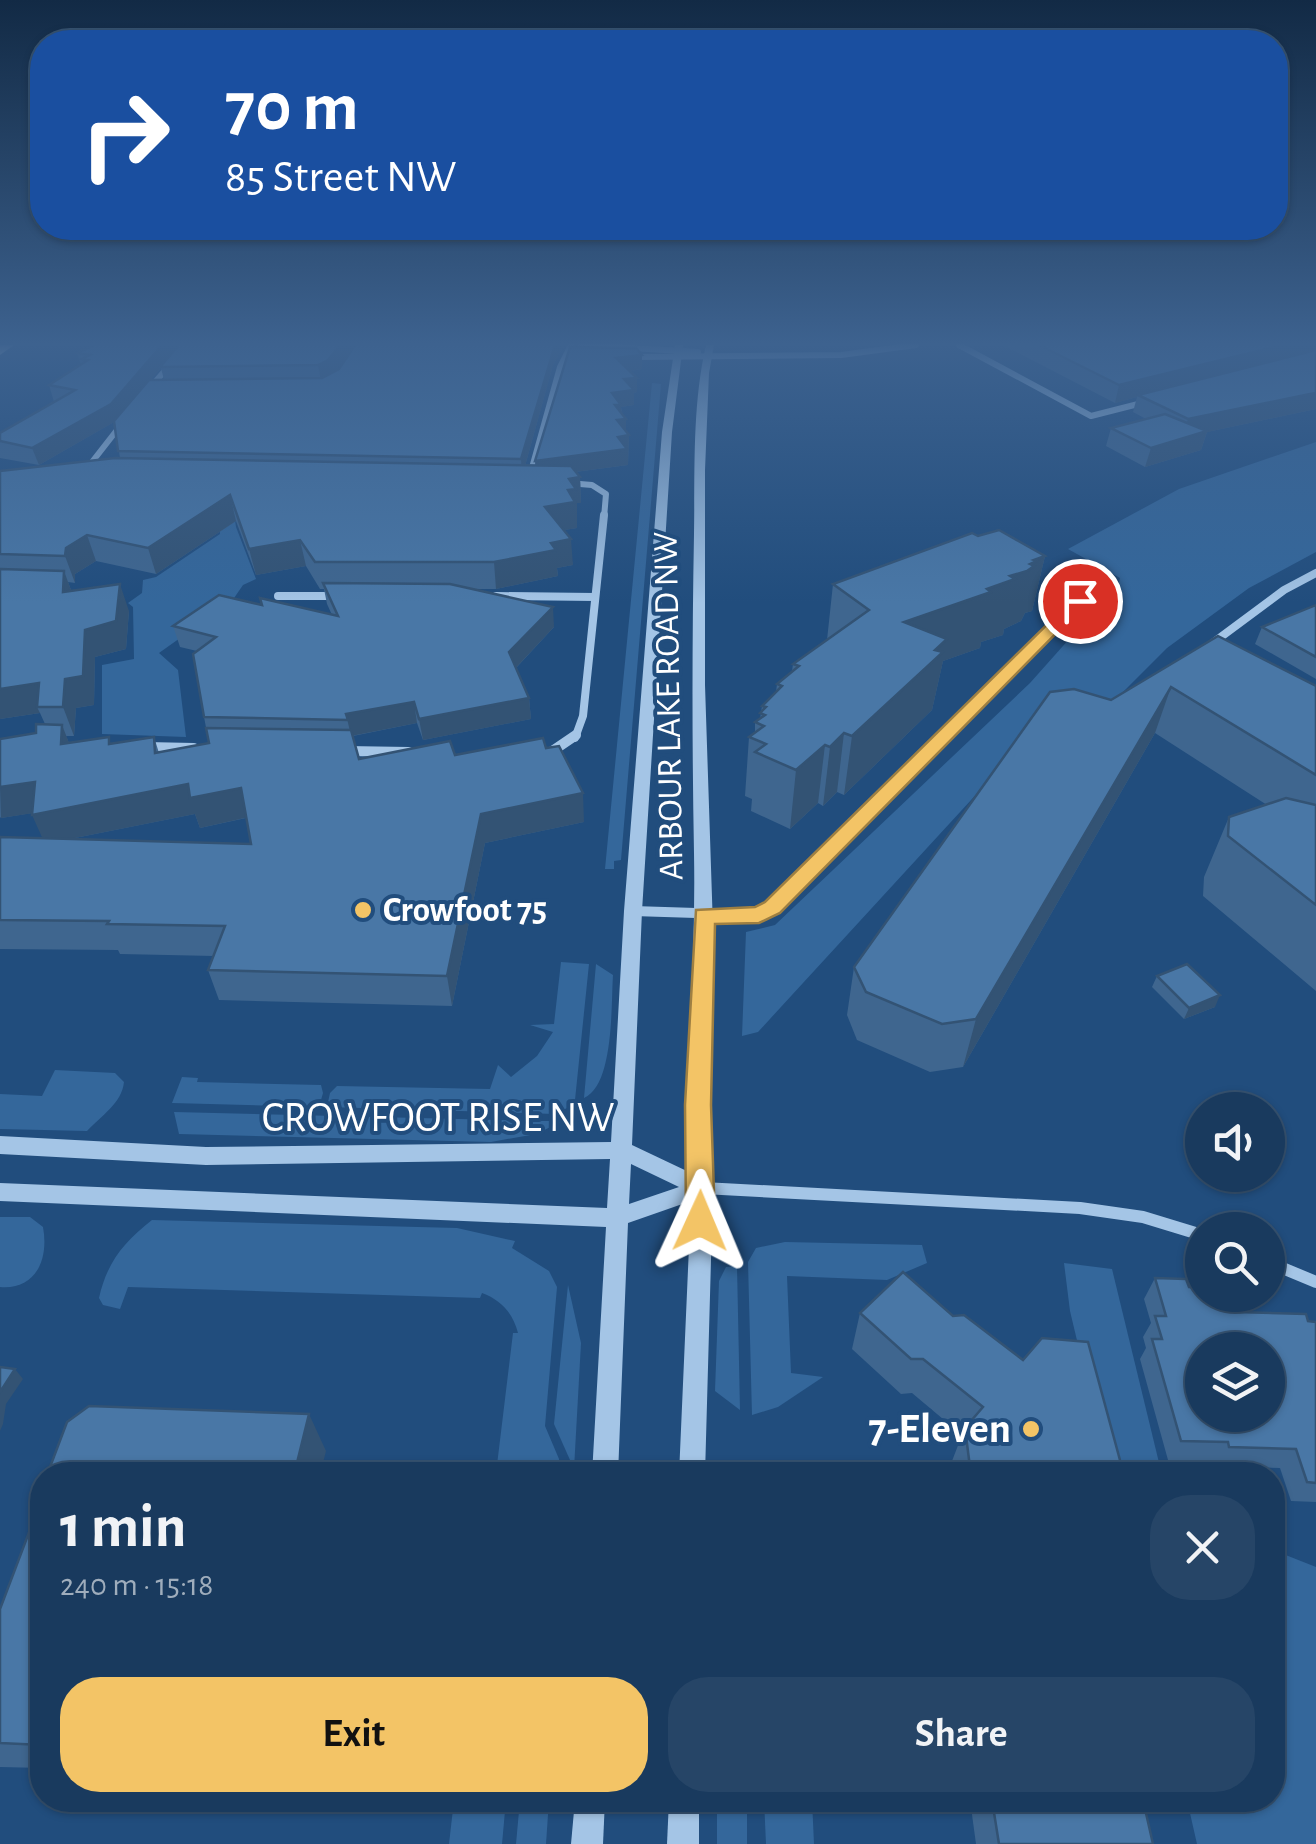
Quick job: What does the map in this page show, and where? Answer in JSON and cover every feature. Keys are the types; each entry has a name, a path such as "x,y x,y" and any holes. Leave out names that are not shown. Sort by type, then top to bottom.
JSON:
{"street":[{"path":"99,476 81,475 116,431"},
{"path":"543,431 528,481 544,482"},
{"name":"ARBOUR LAKE ROAD NW","path":"606,1462 633,911 668,431"},
{"name":"ARBOUR LAKE ROAD NW","path":"692,1462 702,1188 698,1105 704,916 701,431"},
{"path":"543,754 565,748 579,730 606,494 592,485 561,482"},
{"path":"1208,652 1210,644 1243,617 1316,573"},
{"path":"633,911 759,915 772,908 1080,601 1084,582"},
{"path":"278,596 357,596"},
{"path":"476,596 595,597"},
{"path":"129,746 206,748"},
{"path":"342,751 419,752"},
{"name":"CROWFOOT RISE NW","path":"0,1145 206,1156 624,1150 702,1188"},
{"path":"0,1192 616,1218 702,1188 958,1204 1020,1202 1185,1228"},
{"path":"1285,1269 1316,1282"},
{"path":"588,1844 589,1812"},
{"path":"684,1812 684,1844"}],"shaded area":[{"path":"647,431 657,431 621,860 614,861 614,869 605,869"},
{"path":"1316,442 1316,552 1249,588 1167,648 1094,721 1062,701 758,1032 742,1036 746,932 775,925 1030,683 1087,619 1114,604 1120,578 1068,549 1179,489"},
{"path":"230,486 236,527 256,579 243,585 232,601 159,653 178,670 186,737 102,734 102,665 134,659 133,607 128,603 142,593 143,580 156,577 220,534 215,488"},
{"path":"561,962 589,964 575,1100 571,1106 555,1114 327,1107 330,1093 337,1086 490,1089 498,1065 511,1077 537,1056 553,1032 530,1025 554,1024"},
{"path":"596,964 613,975 611,1024 601,1078 584,1098"},
{"path":"55,1070 115,1073 124,1082 115,1103 87,1131 0,1129 0,1094 42,1096"},
{"path":"182,1077 198,1078 197,1082 321,1085 323,1093 319,1107 172,1103"},
{"path":"174,1112 563,1121 536,1134 491,1142 179,1134"},
{"path":"0,1217 30,1217 43,1227 42,1261 31,1278 12,1287 0,1287"},
{"path":"152,1220 457,1228 515,1241 512,1248 549,1271 557,1287 545,1426 559,1462 497,1462 513,1333 518,1333 509,1313 495,1299 482,1293 480,1298 128,1287 120,1309 103,1305 99,1298 102,1285 112,1263 133,1236"},
{"path":"785,1242 922,1245 927,1263 887,1280 787,1276 791,1373 823,1377 778,1407 752,1415 748,1262 756,1248"},
{"path":"1064,1263 1112,1269 1159,1462 1106,1462 1070,1311"},
{"path":"737,1266 740,1410 715,1391 719,1281 726,1267"},
{"path":"568,1285 581,1343 574,1462 571,1462 554,1424"},
{"path":"1285,1555 1316,1567 1316,1844 1197,1844 1190,1812 1285,1812"},
{"path":"453,1812 505,1812 502,1844 449,1844"},
{"path":"519,1812 548,1812 546,1844 516,1844"},
{"path":"717,1812 747,1812 747,1844 717,1844"},
{"path":"765,1812 813,1812 814,1844 766,1844"}],"building":[{"path":"62,431 32,448 0,441 0,433"},
{"path":"115,431 529,431 521,459 118,451"},
{"path":"544,431 626,431 629,435 618,437 627,449 535,461"},
{"path":"1117,431 1207,431 1151,448"},
{"path":"115,458 571,466 580,477 569,479 576,489 568,490 575,502 545,507 571,539 551,543 556,550 494,562 315,562 300,540 249,549 230,495 148,548 87,535 66,548 65,556 0,554 0,471"},
{"path":"999,530 1045,556 1034,560 1037,561 1030,564 1034,566 1027,571 1010,576 1015,579 987,589 991,592 904,622 947,639 935,650 943,652 852,736 844,733 796,770 755,752 766,744 749,737 764,726 755,722 765,715 760,713 766,707 762,706 782,686 777,684 799,666 793,664 869,610 833,584 972,533 978,536"},
{"path":"0,569 64,571 63,592 120,584 116,621 85,630 83,676 65,679 63,707 37,707 39,683 0,689"},
{"path":"323,583 450,584 553,607 509,652 529,698 419,719 414,702 346,714 348,720 204,717 193,654 216,637 173,626 219,595 262,605 260,598 338,616"},
{"path":"1316,605 1316,657 1262,627"},
{"path":"1218,636 1316,686 1316,775 1171,687 976,1019 942,1024 866,992 854,967 1050,692 1074,689 1111,700"},
{"path":"36,724 62,725 61,744 109,737 109,744 154,737 155,753 209,743 206,728 351,730 359,759 450,741 455,755 543,738 546,748 559,746 583,793 481,814 447,976 208,970 225,926 0,920 0,837 251,844 241,788 190,798 188,784 32,815 35,782 0,787 0,739 36,733"},
{"path":"1286,798 1316,805 1316,905 1228,836 1229,817"},
{"path":"1187,964 1220,995 1189,1008 1157,976"},
{"path":"903,1272 953,1316 964,1315 1023,1360 1042,1338 1088,1342 1120,1462 969,1462 965,1428 983,1407 923,1359 911,1359 860,1313"},
{"path":"1155,1278 1185,1279 1185,1312 1306,1314 1308,1321 1316,1322 1316,1483 1307,1482 1296,1449 1181,1441 1152,1339 1162,1339 1155,1316 1166,1316"},
{"path":"0,1367 15,1369 0,1392"},
{"path":"89,1406 309,1414 297,1462 52,1462 67,1422"},
{"path":"30,1530 30,1744 0,1743 0,1609"},
{"path":"994,1812 1146,1812 1153,1844 999,1844"}],"place":[{"name":"Crowfoot 75","path":"363,910"},
{"name":"7-Eleven","path":"1031,1429"}],"route":[{"path":"700,1221 698,1105 704,916 759,915 772,908 1080,601"}]}
